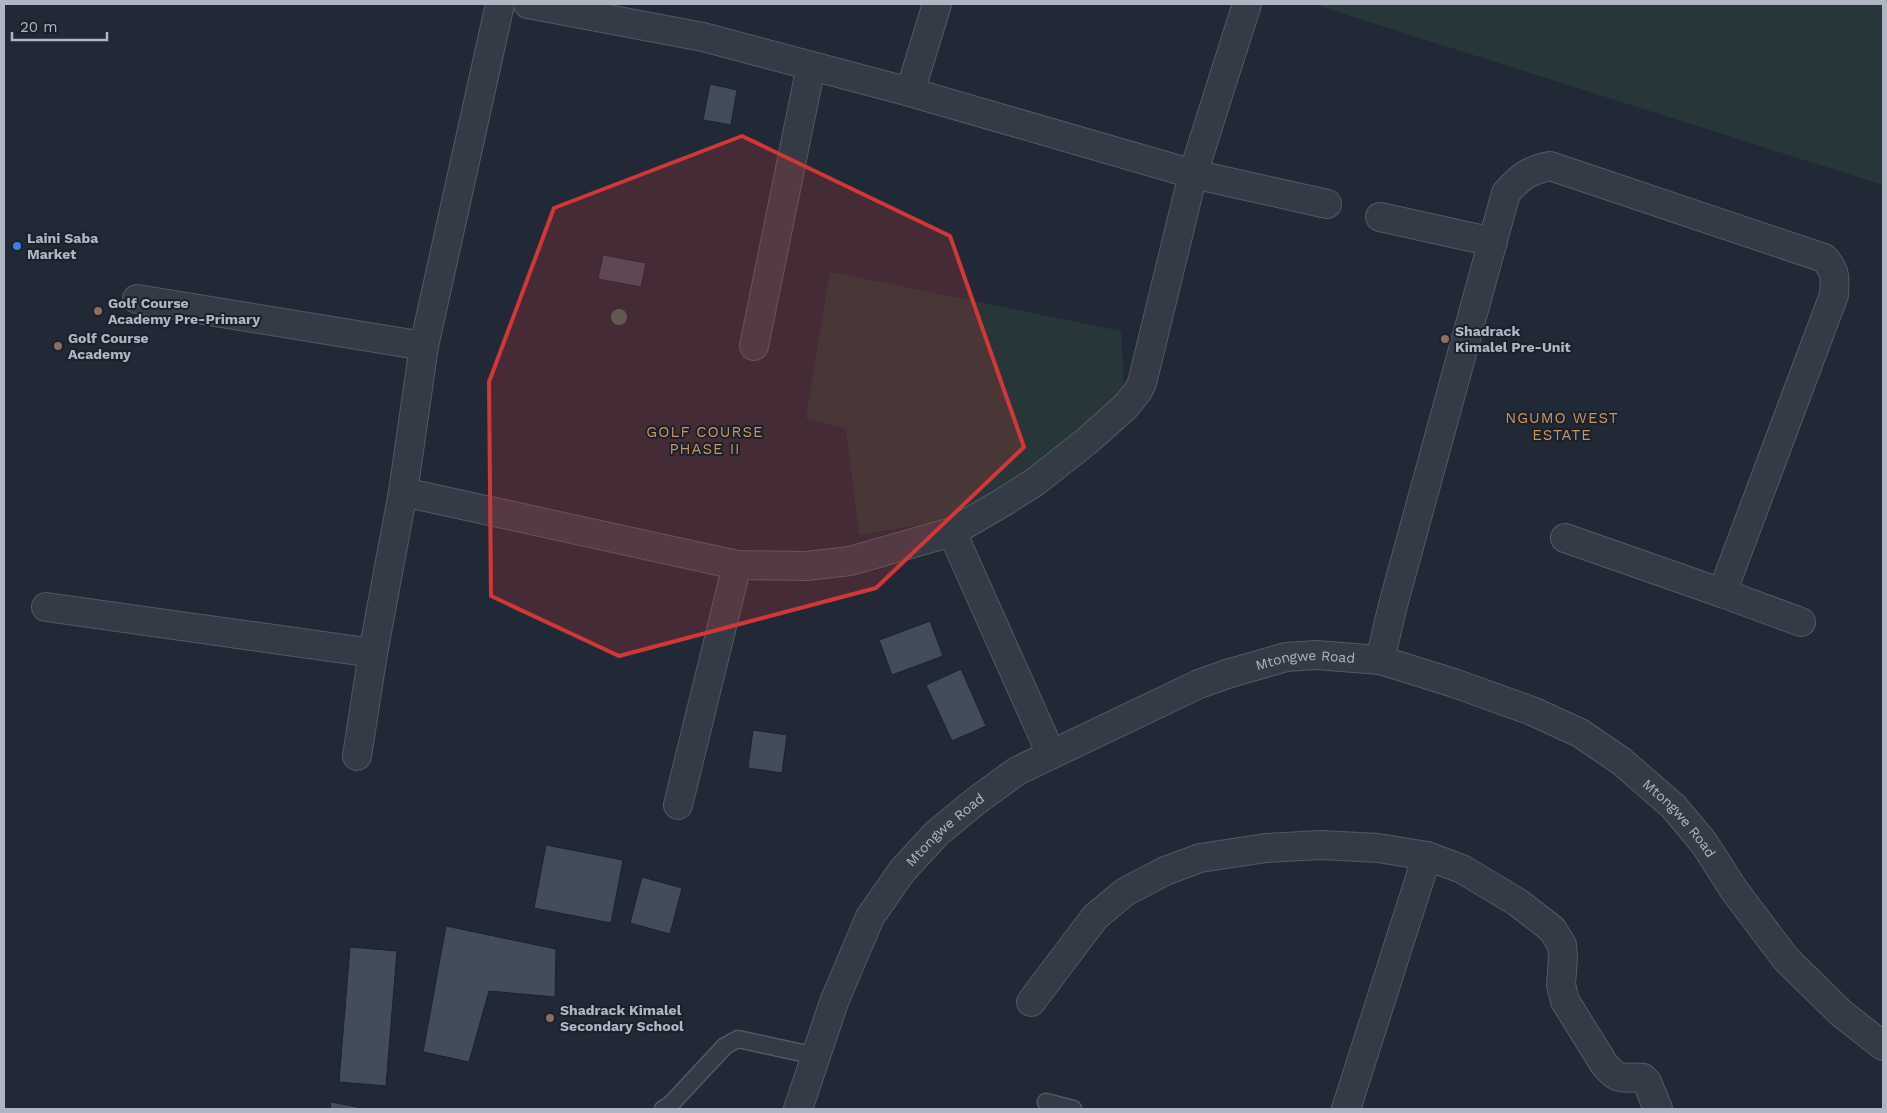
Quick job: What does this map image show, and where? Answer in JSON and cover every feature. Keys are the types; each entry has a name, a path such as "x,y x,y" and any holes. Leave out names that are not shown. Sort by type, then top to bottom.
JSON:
{"street":[{"path":"357,756 404,492 424,346 500,4"},
{"path":"528,4 591,10 703,37 910,92 1193,174 1327,204"},
{"path":"910,92 937,4"},
{"path":"404,492 737,565 806,566 850,561 952,532 984,514 1035,482 1087,441 1126,406 1138,392 1142,383 1193,174 1247,4"},
{"path":"754,346 812,66"},
{"path":"1380,660 1393,605 1506,193 1516,182 1532,170 1550,166 1824,258 1832,267 1835,280 1834,295 1722,593"},
{"path":"1380,217 1493,242"},
{"path":"137,299 424,346"},
{"path":"952,532 1051,754"},
{"path":"1565,538 1801,622"},
{"path":"678,804 737,565"},
{"path":"46,607 374,653"},
{"name":"Mtongwe Road","path":"798,1109 834,1002 870,917 902,870 937,833 1017,771 1199,684 1286,657 1316,655 1380,660 1454,683 1532,711 1580,733 1621,761 1673,806 1704,843 1734,890 1786,959 1841,1013 1883,1046"},
{"path":"1032,1002 1094,917 1125,892 1164,871 1191,861 1266,848 1321,845 1378,848 1427,856 1462,869 1517,902 1552,929 1562,945 1561,985 1565,1001 1604,1064 1612,1073 1620,1078 1643,1078 1658,1109"},
{"path":"1346,1109 1427,856"}],"lane":[{"path":"663,1109 670,1105 725,1046 738,1039 816,1056"},
{"path":"1046,1102 1073,1109"}],"highlighted area":[{"path":"742,136 950,236 1024,447 876,588 619,656 491,596 489,382 554,208"}],"shaded area":[{"path":"1313,4 1883,4 1883,185"},
{"path":"830,272 1121,331 1125,405 984,514 859,535 846,429 806,418"}],"building":[{"path":"710,84 737,90 731,125 703,120"},
{"path":"603,255 646,263 641,287 598,279"},
{"path":"930,621 943,656 892,675 879,640"},
{"path":"961,669 986,726 952,741 926,685"},
{"path":"753,730 787,735 782,773 748,768"},
{"path":"546,845 623,860 611,923 534,908"},
{"path":"642,877 682,888 670,934 630,923"},
{"path":"446,926 556,949 555,997 489,991 469,1062 423,1052"},
{"path":"350,947 397,951 386,1086 339,1082"},
{"path":"331,1102 368,1109 330,1109"}],"place":[{"name":"Laini Saba Market","path":"17,246"},
{"name":"Golf Course Academy Pre-Primary","path":"98,311"},
{"name":"Shadrack Kimalel Pre-Unit","path":"1445,339"},
{"name":"Golf Course Academy","path":"58,346"},
{"name":"Shadrack Kimalel Secondary School","path":"550,1018"}],"district":[{"name":"NGUMO WEST ESTATE","path":"1562,426"},
{"name":"GOLF COURSE PHASE II","path":"705,440"}]}
